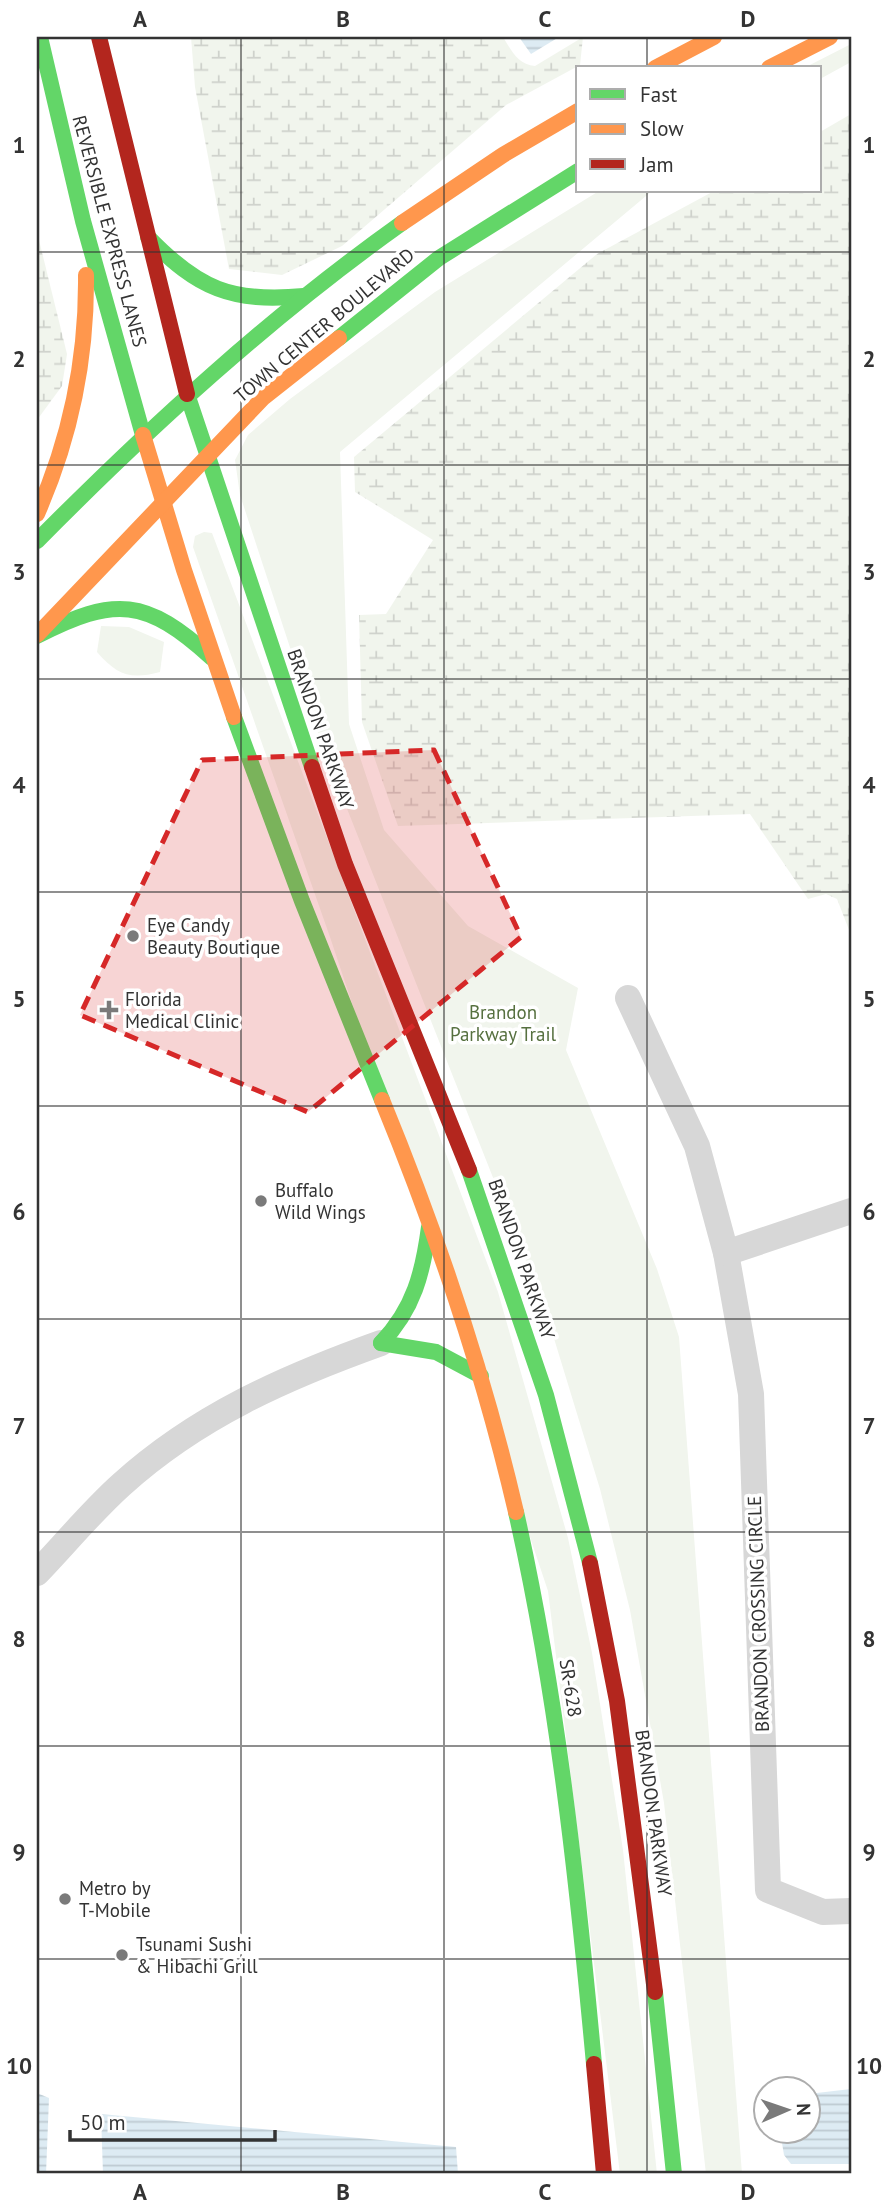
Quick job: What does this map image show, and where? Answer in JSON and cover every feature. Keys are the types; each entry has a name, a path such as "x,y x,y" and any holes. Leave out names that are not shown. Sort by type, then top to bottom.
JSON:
{"main road":[{"name":"REVERSIBLE EXPRESS LANES","path":"40,37 83,221 143,435"},
{"name":"REVERSIBLE EXPRESS LANES","path":"99,37 187,394"},
{"path":"659,66 714,37"},
{"path":"773,66 830,37"},
{"name":"TOWN CENTER BOULEVARD","path":"37,541 187,394 304,296 434,201 576,112"},
{"name":"TOWN CENTER BOULEVARD","path":"37,636 264,398 439,258 576,173"},
{"path":"37,514 62,451 80,382 86,306 83,221"},
{"path":"148,237 189,276 214,290 240,299 273,300 304,296"},
{"name":"BRANDON PARKWAY","path":"187,394 345,864 483,1204 546,1395 594,1580 619,1714 649,1935 674,2174"},
{"path":"143,435 212,658 258,789 430,1222 419,1289 403,1320 381,1343"},
{"path":"37,636 84,613 118,607 166,619 187,633 212,658"},
{"name":"SR-628","path":"430,1222 481,1376 530,1579 559,1746 604,2174"},
{"path":"381,1343 436,1352 481,1376"}],"street":[{"name":"BRANDON CROSSING CIRCLE","path":"628,998 697,1146 726,1252 751,1394 768,1891 823,1912 851,1911"},
{"path":"726,1252 851,1210"},
{"path":"37,1573 120,1485 205,1421 276,1382 381,1343"}],"highlighted area":[{"path":"434,750 521,937 308,1112 80,1015 202,760"}],"green space":[{"path":"191,37 503,37 520,60 535,66 583,37 580,65 506,105 342,246 282,275 229,269 195,87"},
{"path":"851,44 851,62 822,78 822,66 808,66"},
{"path":"851,114 851,935 837,899 826,894 808,899 750,814 398,826 362,722 359,615 386,614 433,540 355,492 354,457 597,254 712,192 822,192 822,131"},
{"name":"Brandon Parkway Trail","path":"597,192 651,192 340,452 349,724 384,830 468,926 578,988 566,1050 657,1269 679,1337 742,2174 706,2174 664,1803 630,1610 600,1489 545,1309 323,748 240,495 235,460 248,435 290,399 435,292"},
{"path":"37,232 67,354 62,386 37,420"},
{"path":"204,532 212,533 498,1292 568,1538 592,1653 623,1850 657,2174 620,2174 548,1591 330,937 193,547 195,536"},
{"path":"101,626 129,627 164,642 160,672 132,675 111,666 97,652"}],"shaded area":[{"path":"519,37 559,37 531,54"},
{"path":"851,2089 851,2164 791,2164 784,2155 782,2144 822,2144 822,2092"},
{"path":"37,2093 49,2098 46,2174 37,2174"},
{"path":"101,2114 456,2147 458,2174 103,2174"}],"traffic: fast":[{"path":"40,37 83,221 143,435"},
{"path":"339,338 439,258 576,172"},
{"path":"37,541 213,374 305,296 402,223"},
{"path":"148,237 183,269 218,289 256,297 304,296"},
{"path":"187,394 312,767"},
{"path":"37,636 88,614 129,610 148,614 168,624 212,658"},
{"path":"234,717 302,901 382,1100"},
{"path":"469,1170 546,1395 590,1563"},
{"path":"381,1343 402,1317 415,1289 424,1259 429,1227"},
{"path":"381,1343 436,1352 481,1376"},
{"path":"516,1512 543,1649 564,1786 594,2064"},
{"path":"655,1992 674,2174"}],"traffic: slow":[{"path":"659,66 714,37"},
{"path":"773,66 830,37"},
{"path":"402,223 503,155 576,112"},
{"path":"37,514 59,456 75,397 84,337 86,275"},
{"path":"37,635 263,398 339,338"},
{"path":"143,435 184,570 234,717"},
{"path":"382,1100 422,1201 474,1355 516,1512"}],"traffic: jam":[{"path":"99,37 187,394"},
{"path":"312,767 345,864 469,1170"},
{"path":"590,1563 617,1701 655,1992"},
{"path":"594,2064 604,2174"}],"place":[{"name":"Eye Candy Beauty Boutique","path":"133,936"},
{"name":"Florida Medical Clinic","path":"109,1010"},
{"name":"Buffalo Wild Wings","path":"261,1201"},
{"name":"Metro by T-Mobile","path":"65,1899"},
{"name":"Tsunami Sushi & Hibachi Grill","path":"122,1955"}]}
